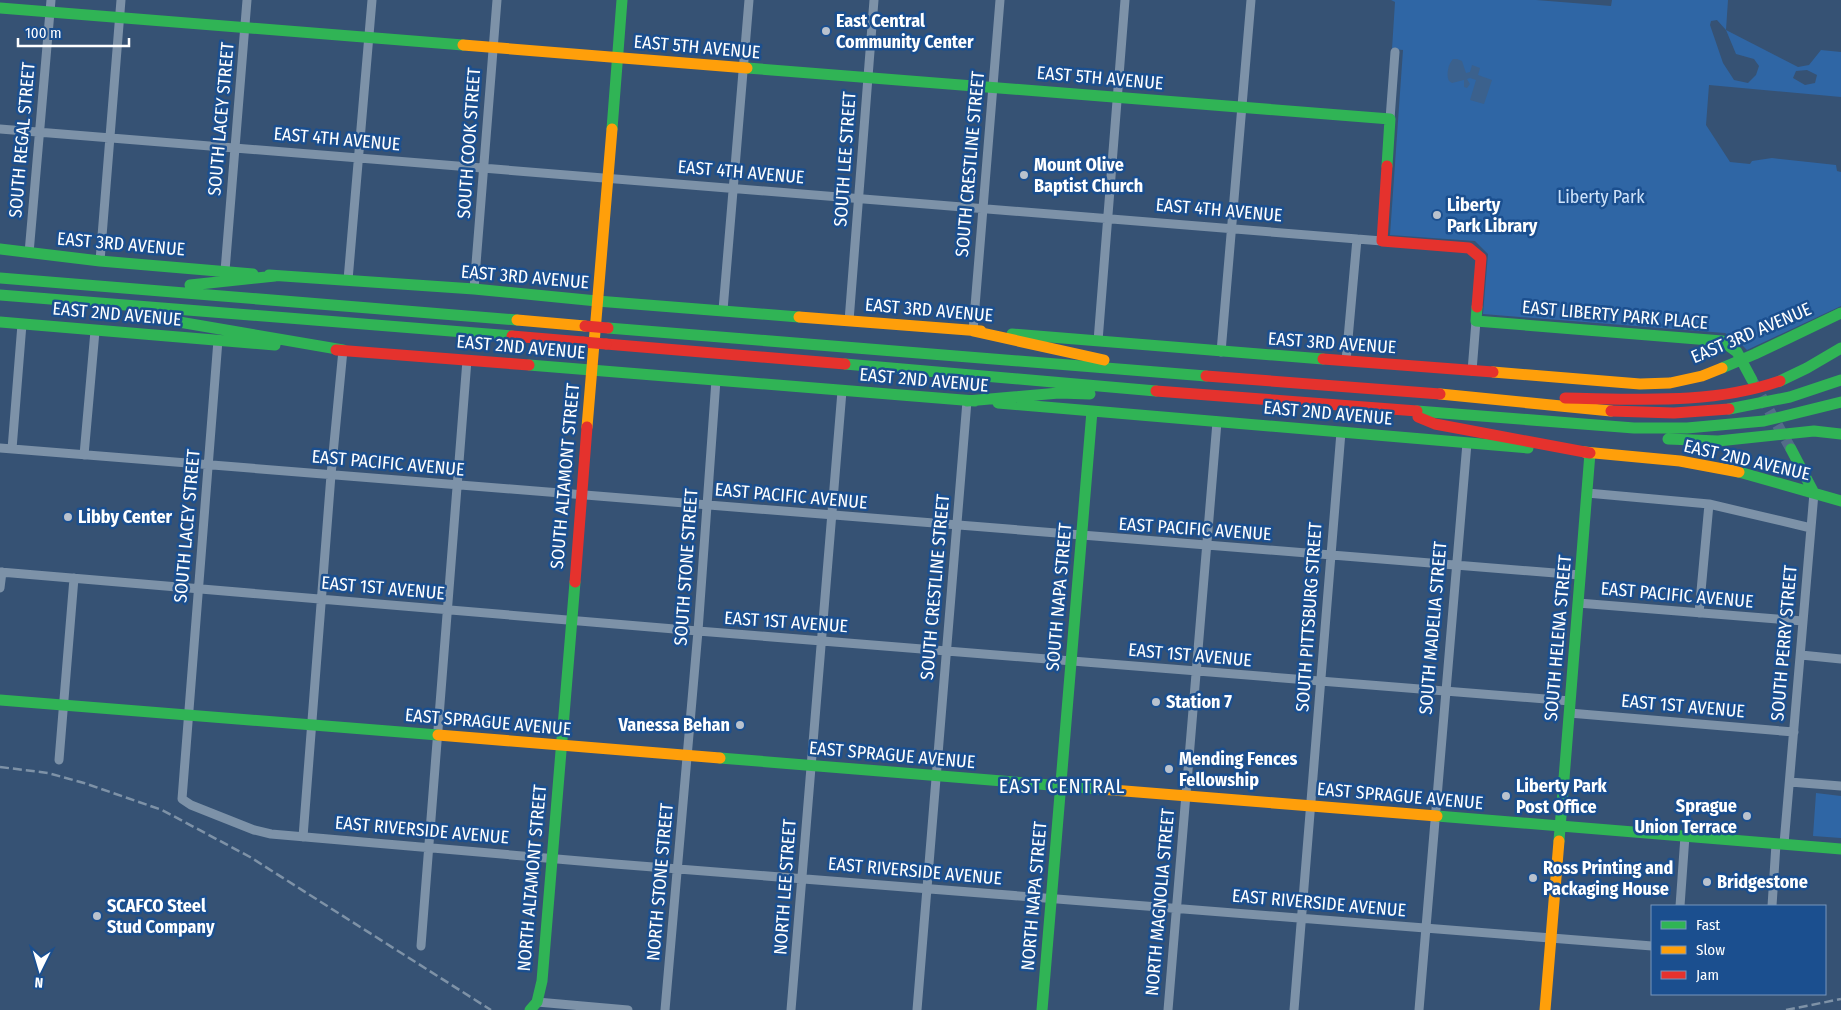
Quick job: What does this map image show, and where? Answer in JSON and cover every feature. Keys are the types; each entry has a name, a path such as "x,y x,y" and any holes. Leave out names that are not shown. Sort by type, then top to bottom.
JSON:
{"main road":[{"name":"SOUTH ALTAMONT STREET","path":"561,746 622,0"},
{"name":"EAST 5TH AVENUE","path":"0,8 1390,120"},
{"path":"1382,241 1390,120"},
{"name":"EAST 4TH AVENUE","path":"1382,241 1469,248 1478,253 1481,258 1476,321"},
{"name":"EAST 3RD AVENUE","path":"0,249 100,261 275,276 474,289 597,301 1221,352 1640,384 1670,383 1702,376 1742,360 1841,313"},
{"path":"113,286 199,285 275,276"},
{"path":"0,278 1157,371 1390,392 1489,398 1624,411 1701,412 1730,408 1774,400 1841,380"},
{"path":"0,295 1402,411 1652,429 1712,428 1786,418 1841,402"},
{"path":"114,305 144,316 342,350"},
{"name":"EAST LIBERTY PARK PLACE","path":"1476,321 1722,341 1735,348 1742,360"},
{"name":"EAST 2ND AVENUE","path":"0,322 1644,457 1712,466 1757,476 1841,501"},
{"path":"973,331 1157,371"},
{"path":"1489,398 1676,399 1716,396 1771,384 1811,366 1841,348"},
{"path":"1742,360 1752,380"},
{"path":"967,401 1059,393 1113,394 1145,389"},
{"name":"SOUTH NAPA STREET","path":"1061,786 1092,411"},
{"path":"1402,411 1434,424 1590,453"},
{"path":"1573,424 1611,434 1690,440 1718,440 1814,432 1841,434"},
{"path":"1791,449 1814,493"},
{"name":"SOUTH HELENA STREET","path":"1545,1010 1590,453"},
{"name":"EAST SPRAGUE AVENUE","path":"0,700 1841,849"},
{"name":"NORTH ALTAMONT STREET","path":"534,1006 542,980 561,746"},
{"name":"NORTH NAPA STREET","path":"1042,1010 1061,786"}],"street":[{"name":"SOUTH REGAL STREET","path":"29,253 51,0"},
{"path":"100,261 121,0"},
{"name":"SOUTH LACEY STREET","path":"225,271 247,0"},
{"path":"348,280 372,0"},
{"name":"SOUTH COOK STREET","path":"474,289 497,0"},
{"path":"723,310 748,0"},
{"name":"SOUTH LEE STREET","path":"849,321 874,0"},
{"name":"SOUTH CRESTLINE STREET","path":"973,331 1000,0"},
{"path":"1098,341 1125,0"},
{"path":"1221,352 1251,0"},
{"path":"1390,120 1395,52"},
{"name":"EAST 4TH AVENUE","path":"0,129 1382,241"},
{"path":"1346,361 1357,239"},
{"path":"1472,371 1476,321"},
{"path":"12,449 22,324"},
{"path":"84,455 95,331"},
{"name":"SOUTH LACEY STREET","path":"182,799 218,340"},
{"path":"303,837 342,350"},
{"path":"420,946 467,360"},
{"name":"SOUTH STONE STREET","path":"688,756 716,380"},
{"path":"811,766 842,391"},
{"name":"SOUTH CRESTLINE STREET","path":"916,1010 967,401"},
{"name":"NORTH MAGNOLIA STREET","path":"1168,1010 1217,422"},
{"name":"SOUTH PITTSBURG STREET","path":"1294,1010 1341,432"},
{"name":"SOUTH MADELIA STREET","path":"1419,1010 1467,442"},
{"name":"EAST PACIFIC AVENUE","path":"0,448 1580,575"},
{"path":"1587,493 1709,504 1811,528"},
{"name":"SOUTH PERRY STREET","path":"1772,905 1790,782 1814,493"},
{"path":"1699,613 1709,504"},
{"path":"0,588 1,572"},
{"name":"EAST 1ST AVENUE","path":"1,572 698,632 1570,701"},
{"path":"59,760 74,578"},
{"name":"EAST PACIFIC AVENUE","path":"1578,603 1803,621"},
{"path":"1800,655 1841,659"},
{"name":"EAST 1ST AVENUE","path":"1569,713 1794,732"},
{"name":"NORTH STONE STREET","path":"665,1010 688,756"},
{"name":"NORTH LEE STREET","path":"791,1010 811,766"},
{"path":"1790,782 1841,786"},
{"name":"EAST RIVERSIDE AVENUE","path":"182,799 191,805 254,830 271,834 678,869 1651,946"},
{"path":"1680,905 1685,836"},
{"path":"534,1006 628,1010"}],"green space":[{"name":"Liberty Park","path":"1391,0 1536,0 1611,6 1612,0 1728,0 1726,30 1798,67 1809,65 1821,50 1841,52 1841,97 1709,85 1706,125 1730,162 1750,164 1752,161 1772,158 1836,165 1837,171 1841,172 1841,306 1747,350 1736,339 1725,333 1483,314 1488,254 1475,241 1390,235 1403,50 1392,49 1395,2","holes":["1717,20 1726,30 1736,54 1754,59 1759,66 1756,75 1748,83 1734,80 1723,63 1710,25 1711,21","1807,70 1817,75 1815,83 1805,85 1793,78 1796,71"]},
{"path":"1816,793 1841,796 1841,838 1813,836"}],"shaded area":[{"path":"1453,59 1462,61 1466,73 1470,72 1472,65 1480,68 1478,75 1492,80 1484,104 1470,100 1476,80 1467,79 1470,84 1467,88 1464,87 1464,80 1452,83 1449,81 1448,70"}],"tunnel":[{"path":"1753,382 1791,449"}],"railway":[{"path":"0,767 48,773 84,783 162,810 250,857 491,1010"},
{"path":"1786,1010 1841,999"}],"traffic: fast":[{"path":"612,129 622,0"},
{"path":"0,8 463,45"},
{"path":"747,68 1390,119 1387,166"},
{"path":"0,249 100,261 253,274"},
{"path":"269,275 474,289 799,317"},
{"path":"190,285 275,276"},
{"path":"0,278 517,320"},
{"path":"0,295 512,336"},
{"path":"1477,307 1476,321 1722,341 1737,352 1752,380"},
{"path":"1722,368 1841,313"},
{"path":"144,316 343,350"},
{"path":"0,322 275,345"},
{"path":"608,328 1206,376"},
{"path":"1012,334 1323,359"},
{"path":"1780,381 1841,348"},
{"path":"845,364 1156,391"},
{"path":"529,365 975,401"},
{"path":"1729,409 1790,397 1841,380"},
{"path":"967,401 1059,393 1090,394"},
{"path":"1417,411 1634,428 1687,428 1764,421 1841,402"},
{"path":"998,403 1528,448"},
{"path":"1042,1010 1092,411"},
{"path":"1668,439 1718,441 1814,431 1841,434"},
{"path":"1791,449 1814,493"},
{"path":"1559,841 1590,453"},
{"path":"1739,472 1841,501"},
{"path":"530,1010 537,1002 542,981 575,582"},
{"path":"0,700 438,735"},
{"path":"720,758 1100,789"},
{"path":"1437,816 1841,849"}],"traffic: slow":[{"path":"463,45 747,68"},
{"path":"587,427 612,129"},
{"path":"799,317 981,331"},
{"path":"517,320 585,326"},
{"path":"973,331 1104,360"},
{"path":"1493,372 1640,384 1670,383 1702,376 1722,368"},
{"path":"1440,394 1611,411"},
{"path":"1584,452 1680,461 1739,472"},
{"path":"438,735 720,758"},
{"path":"1100,789 1437,816"},
{"path":"1545,1010 1559,841"}],"traffic: jam":[{"path":"1387,166 1382,241 1469,248 1481,258 1477,307"},
{"path":"585,326 608,328"},
{"path":"512,336 583,342"},
{"path":"583,342 606,344"},
{"path":"606,344 845,364"},
{"path":"336,350 529,365"},
{"path":"1323,359 1493,372"},
{"path":"1206,376 1440,394"},
{"path":"1565,398 1674,399 1701,397 1754,389 1780,381"},
{"path":"1156,391 1417,411"},
{"path":"1611,411 1674,413 1729,409"},
{"path":"1418,417 1435,424 1590,453"},
{"path":"575,582 587,427"}],"place":[{"name":"East Central Community Center","path":"826,31"},
{"name":"Mount Olive Baptist Church","path":"1024,175"},
{"name":"Liberty Park Library","path":"1437,215"},
{"name":"Libby Center","path":"68,517"},
{"name":"Station 7","path":"1156,702"},
{"name":"Vanessa Behan","path":"740,725"},
{"name":"Mending Fences Fellowship","path":"1169,769"},
{"name":"Liberty Park Post Office","path":"1506,796"},
{"name":"Sprague Union Terrace","path":"1747,816"},
{"name":"Ross Printing and Packaging House","path":"1533,878"},
{"name":"Bridgestone","path":"1707,882"},
{"name":"SCAFCO Steel Stud Company","path":"97,916"}],"district":[{"name":"EAST CENTRAL","path":"1062,786"}]}
